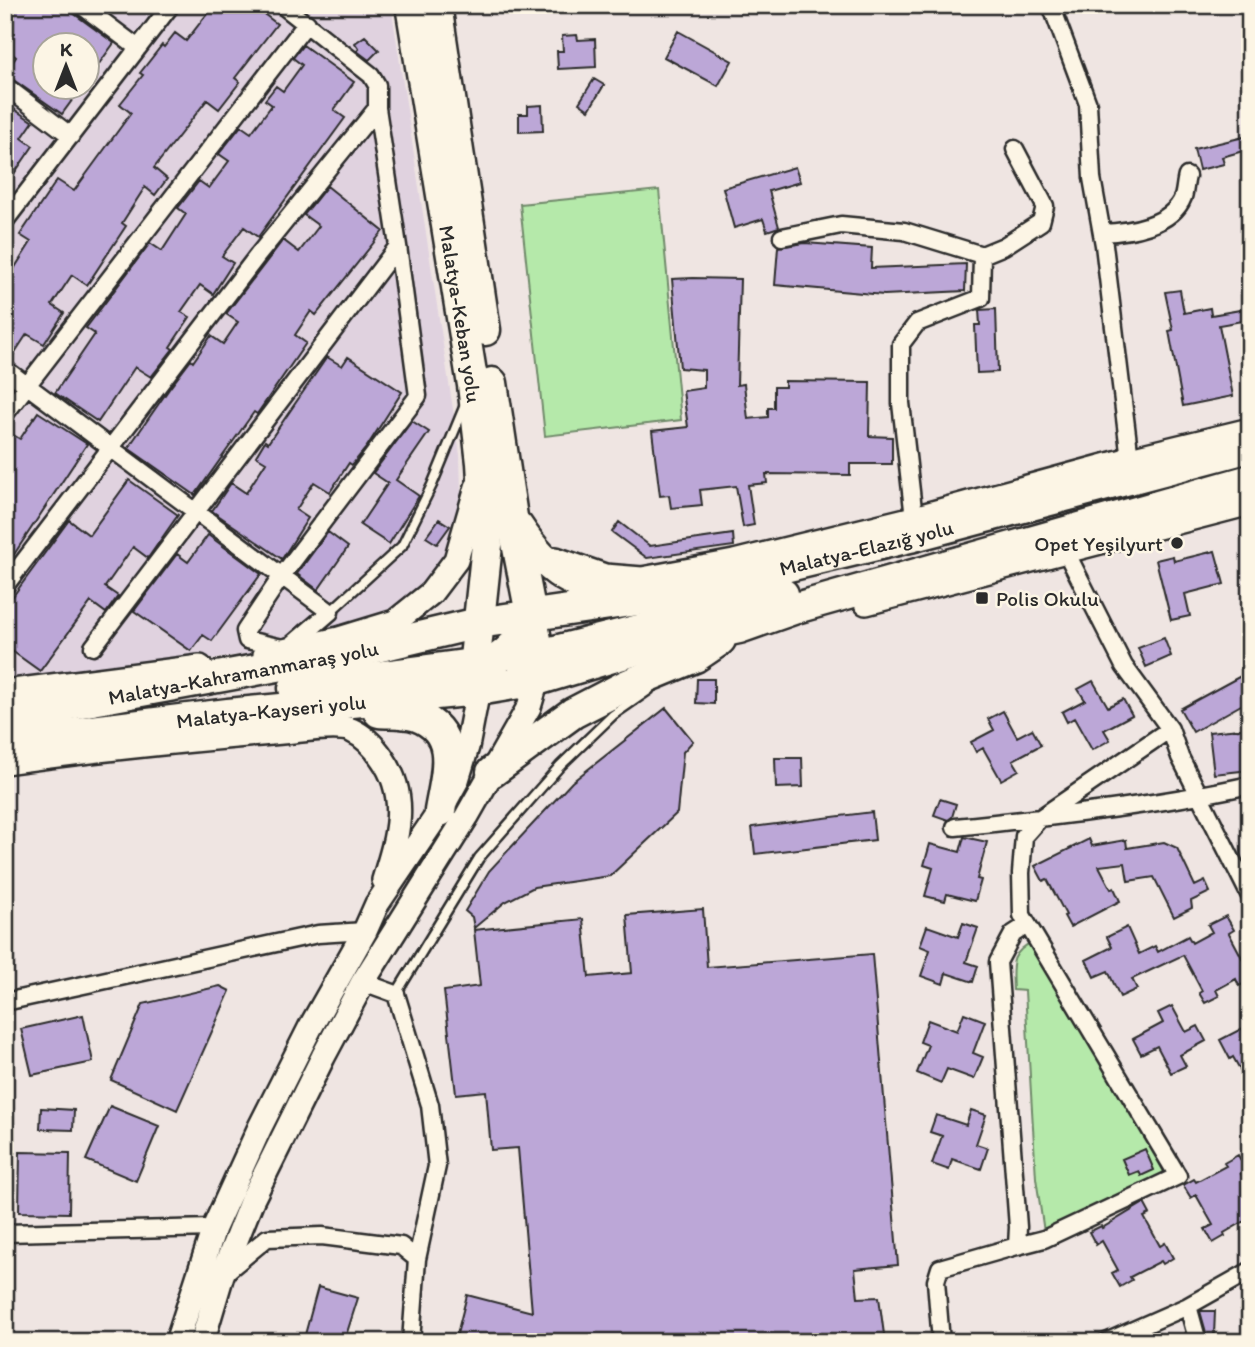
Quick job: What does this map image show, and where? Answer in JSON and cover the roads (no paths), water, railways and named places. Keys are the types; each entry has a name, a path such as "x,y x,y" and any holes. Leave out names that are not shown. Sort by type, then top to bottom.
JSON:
{"highway":[{"name":"Malatya-Keban yolu","path":"411,5 473,385 482,463 487,545 468,626 472,673"},
{"name":"Malatya-Keban yolu","path":"436,5 512,517 532,617 547,665"},
{"name":"Malatya-Elazığ yolu","path":"468,626 638,600 848,552 1250,447"},
{"name":"Malatya-Elazığ yolu","path":"547,665 636,650 739,628 796,608 1250,480"},
{"path":"512,517 534,551 571,581 638,600"},
{"path":"547,665 806,589 848,552"},
{"path":"492,772 573,713 628,685 695,657 739,628 815,616"},
{"path":"79,733 119,710 472,673 507,654 518,642 532,617"},
{"path":"335,625 404,640"},
{"name":"Malatya-Kahramanmaraş yolu","path":"5,716 211,679 468,626"},
{"name":"Malatya-Kayseri yolu","path":"5,742 319,705 472,673 547,665"},
{"path":"319,705 416,716 440,732 449,755 440,811"}],"street":[{"path":"81,5 138,48"},
{"path":"5,221 171,5"},
{"path":"282,5 372,75 377,85 377,108 418,396 281,577 245,631 247,639 288,649"},
{"path":"1051,5 1088,104 1092,178 1102,233 1130,460"},
{"path":"5,414 307,23"},
{"path":"5,86 71,136"},
{"path":"5,586 258,255 377,108"},
{"path":"782,237 841,225 904,231 982,255 1004,246 1041,222 1045,206 1015,149"},
{"path":"1102,233 1126,232 1169,216 1182,199 1187,176"},
{"path":"93,647 398,246"},
{"path":"914,518 901,403 901,344 918,323 981,298 982,255"},
{"path":"5,369 281,577 335,625"},
{"path":"534,551 605,576 642,579 734,562 914,518 1250,430"},
{"path":"1059,498 1250,437"},
{"path":"5,692 216,665 288,649 335,625 395,622 430,593 456,561 470,517 482,463"},
{"path":"815,616 1250,503"},
{"path":"1066,552 1124,666 1170,729 1180,757 1250,896"},
{"path":"202,1342 222,1275 251,1200 363,982 467,816 529,707 547,665"},
{"path":"377,904 440,811 461,769 467,747 472,673"},
{"path":"5,762 251,735 348,729 364,737 376,748 390,769 399,793 397,839 377,904 260,1127 214,1228 177,1342"},
{"path":"1017,1246 1018,1227 998,962 1013,934 1027,925 1023,915 1021,873 1024,836 1040,818 1170,729"},
{"path":"955,827 1200,796 1250,785"},
{"path":"941,1342 936,1281 940,1268 1044,1239 1178,1177 1023,915"},
{"path":"5,1002 318,934 365,931"},
{"path":"363,982 396,994 430,1105 437,1166 417,1259 411,1342"},
{"path":"5,1233 214,1228"},
{"path":"222,1275 267,1238 322,1236 401,1246 417,1259"},
{"path":"1106,1342 1188,1306 1250,1271"},
{"path":"1188,1306 1198,1342"}],"lane":[{"path":"335,625 402,547 432,485 473,385"},
{"path":"664,679 695,657"},
{"path":"396,994 479,858 559,766 613,715 654,686"}],"place":[{"name":"Opet Yeşilyurt","path":"1177,543"},
{"name":"Polis Okulu","path":"982,598"}]}
